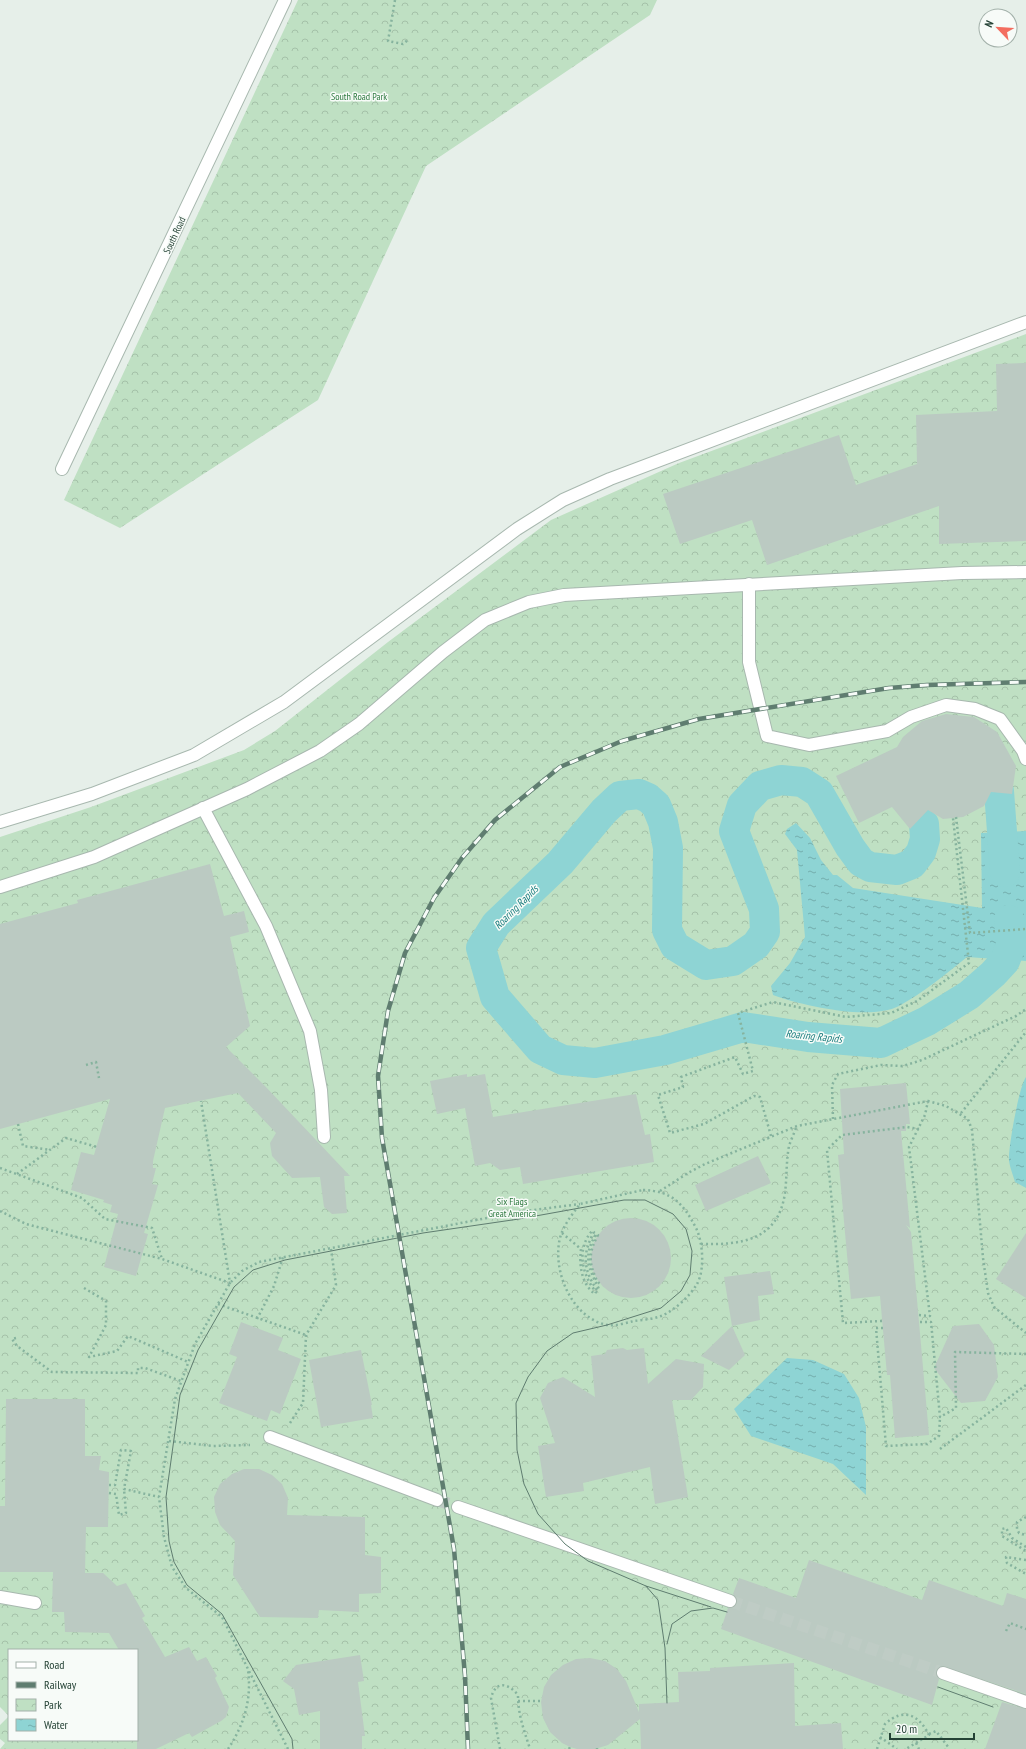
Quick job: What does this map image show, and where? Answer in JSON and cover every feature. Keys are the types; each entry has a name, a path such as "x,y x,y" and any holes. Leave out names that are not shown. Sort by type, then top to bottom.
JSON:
{"street":[{"name":"South Road","path":"62,469 285,0"},
{"path":"0,822 92,794 194,755 284,702 517,529 564,500 610,479 1026,322"},
{"path":"0,887 94,857 247,789 320,751 359,724 443,652 485,620 521,605 564,595 954,573 1026,572"},
{"path":"749,584 749,662 767,736 809,746 887,731 911,717 946,704 975,708 1000,719 1023,751 1026,759"},
{"path":"203,808 266,926 310,1030 321,1090 324,1136"},
{"path":"270,1437 437,1500"},
{"path":"458,1507 730,1601"},
{"path":"0,1597 35,1602"},
{"path":"943,1673 1026,1702"}],"path":[{"path":"395,0 388,41 403,44 409,39"},
{"path":"771,1136 760,1097 754,1096 704,1124 670,1134 658,1095 683,1087 681,1078 735,1057 743,1074 753,1071 738,1013 773,1002 846,1017 891,1013 917,1001 969,963 955,818 970,933 1026,929"},
{"path":"833,1119 831,1093 832,1084 838,1074 881,1065 903,1066 922,1060 1016,1016 1026,1009"},
{"path":"960,1113 1026,1032"},
{"path":"86,1066 96,1062 99,1078"},
{"path":"201,1101 230,1283"},
{"path":"919,1316 930,1316 909,1147 925,1115 928,1101"},
{"path":"660,1191 688,1173 797,1126 928,1101 946,1106 968,1119 972,1130 983,1258 988,1293 994,1307 1026,1333"},
{"path":"18,1124 23,1146 50,1150"},
{"path":"701,1244 736,1242 763,1234 778,1216 785,1194 789,1146 797,1126"},
{"path":"882,1321 843,1323 827,1150 842,1135 907,1127 919,1129"},
{"path":"16,1174 66,1138 96,1147"},
{"path":"0,1168 82,1198 105,1219 152,1228 162,1259"},
{"path":"288,1749 222,1617 186,1588 172,1567 164,1537 159,1496 175,1399 195,1344 230,1283 242,1272 259,1262 518,1212 580,1204 643,1190 660,1191 669,1195 688,1211 699,1234 703,1259 697,1284 680,1303 661,1316 617,1325 607,1325 594,1320 577,1306 564,1287 558,1265 559,1243 562,1233 566,1222 580,1204"},
{"path":"0,1211 26,1224 162,1259 230,1283"},
{"path":"562,1233 581,1249 581,1271 587,1284 595,1294 596,1292 588,1282 582,1263 586,1242 592,1231 594,1232 587,1244 586,1269 597,1290 599,1289 590,1272 588,1256 589,1247 596,1234 598,1235 591,1248 590,1259 596,1279 602,1285"},
{"path":"169,1441 213,1446 249,1445 257,1444 287,1428 303,1403 306,1335 336,1285 331,1249"},
{"path":"257,1319 274,1286 283,1257"},
{"path":"84,1288 106,1301 106,1325 89,1357 117,1351 128,1336 188,1362"},
{"path":"218,1304 306,1335"},
{"path":"883,1328 876,1328 886,1446 927,1444 939,1436 940,1417 931,1322 920,1322"},
{"path":"16,1338 12,1339 16,1346 52,1372 138,1374 138,1368 146,1368 181,1381"},
{"path":"940,1417 956,1408 955,1352 1026,1354"},
{"path":"940,1449 1026,1385"},
{"path":"109,1485 115,1485 121,1450 131,1452 124,1489 126,1514 119,1515 116,1494 109,1493"},
{"path":"124,1489 159,1496"},
{"path":"1025,1518 1017,1522 1017,1529 1019,1533 1026,1535"},
{"path":"1026,1547 1012,1538 1006,1528 1002,1529 1002,1536 1026,1551"},
{"path":"1026,1560 1006,1557 1007,1563 1026,1574"},
{"path":"1006,1631 1010,1623 1026,1629"},
{"path":"228,1749 242,1725 247,1706 247,1667"},
{"path":"500,1749 491,1698 493,1691 497,1686 504,1685 513,1689 518,1695 521,1726 530,1749"},
{"path":"518,1701 541,1701"},
{"path":"877,1749 885,1724 889,1720 898,1716 907,1715 917,1717 923,1722 929,1735"},
{"path":"906,1749 936,1731 949,1748"},
{"path":"880,1737 897,1749"},
{"path":"916,1743 919,1749"}],"green space":[{"name":"South Road Park","path":"298,0 657,0 650,15 426,166 318,400 120,528 64,500"},
{"name":"Six Flags Great America","path":"1026,334 1026,1749 0,1749 5,1743 0,1739 0,1725 8,1717 8,1741 138,1741 138,1649 8,1649 8,1715 0,1707 0,837 91,807 244,750 275,731 388,642 551,520 679,463"}],"water":[{"path":"796,823 810,838 821,860 833,875 837,875 853,888 982,908 981,833 1026,831 1026,961 967,957 917,995 899,1006 886,1010 854,1012 836,1010 801,1003 773,995 771,986 790,963 805,937 797,850 785,834 787,829"},
{"path":"1026,1077 1026,1188 1015,1182 1009,1161 1009,1154 1014,1118 1020,1092"},
{"path":"787,1358 813,1360 844,1374 859,1398 866,1427 866,1495 833,1464 751,1436 734,1409"}],"building":[{"path":"1026,363 1026,541 939,544 939,506 767,565 752,520 680,544 663,494 839,435 856,485 917,464 916,415 997,411 996,364"},
{"path":"946,714 974,717 997,732 1016,766 1012,794 991,792 984,806 963,817 943,819 928,810 910,829 892,807 859,823 836,776 897,747 903,737 922,721"},
{"path":"210,864 224,916 244,911 249,932 230,937 250,1026 226,1047 350,1176 344,1176 347,1213 332,1214 324,1207 320,1177 292,1178 272,1156 270,1143 276,1133 238,1093 165,1108 153,1161 153,1168 156,1168 152,1184 158,1185 144,1233 148,1234 136,1276 104,1267 118,1214 110,1212 112,1205 103,1202 104,1200 71,1190 81,1152 94,1155 110,1099 0,1129 0,924 78,903 77,900"},
{"path":"467,1074 467,1077 485,1074 493,1117 636,1094 645,1135 650,1134 654,1162 523,1184 520,1167 500,1170 490,1163 475,1166 465,1108 437,1114 430,1081"},
{"path":"906,1083 910,1124 906,1124 906,1131 901,1131 910,1228 906,1225 911,1232 929,1435 895,1438 890,1375 887,1375 880,1296 851,1299 838,1155 844,1154 840,1089"},
{"path":"758,1156 771,1183 706,1211 695,1185"},
{"path":"631,1218 646,1221 659,1230 668,1243 671,1258 668,1273 659,1286 646,1295 631,1298 616,1295 603,1286 594,1273 591,1258 594,1243 603,1230 616,1221"},
{"path":"1026,1233 1026,1298 996,1279"},
{"path":"770,1271 774,1294 758,1296 760,1320 732,1326 724,1277"},
{"path":"241,1322 283,1338 278,1350 301,1359 280,1414 271,1410 267,1421 219,1403 237,1357 229,1354"},
{"path":"979,1324 994,1345 998,1377 985,1401 961,1403 934,1368 953,1326"},
{"path":"732,1326 745,1355 729,1370 701,1356"},
{"path":"623,1348 627,1350 644,1348 648,1384 676,1359 704,1364 703,1387 691,1400 672,1400 688,1497 655,1504 650,1467 583,1483 584,1491 546,1497 538,1446 555,1443 540,1398 548,1383 563,1377 595,1397 591,1356 605,1354 607,1350"},
{"path":"361,1350 372,1405 373,1418 321,1427 309,1360"},
{"path":"6,1399 85,1399 85,1456 101,1456 99,1470 109,1472 108,1527 86,1527 85,1573 103,1573 117,1586 126,1583 145,1616 142,1618 165,1657 189,1647 197,1661 206,1657 217,1676 215,1678 229,1707 226,1717 192,1737 189,1733 156,1749 137,1749 138,1649 118,1649 109,1633 65,1632 64,1612 52,1612 53,1572 0,1572 0,1506 5,1506"},
{"path":"244,1469 259,1469 272,1475 282,1484 288,1498 287,1515 365,1517 365,1555 381,1557 381,1593 359,1594 359,1612 319,1610 318,1618 260,1617 233,1575 235,1541 220,1525 215,1512 214,1497 220,1484 232,1474"},
{"path":"809,1560 922,1600 929,1580 1003,1606 1007,1593 1026,1599 1026,1694 942,1666 936,1671 936,1675 939,1679 932,1705 721,1629 728,1608 735,1607 737,1603 737,1599 733,1594 739,1578 796,1598"},
{"path":"360,1655 364,1681 358,1682 365,1736 362,1736 362,1749 320,1749 320,1711 299,1715 294,1689 283,1681 296,1665"},
{"path":"590,1658 605,1661 617,1669 626,1681 639,1712 639,1704 679,1702 678,1672 710,1671 710,1668 794,1663 795,1726 841,1723 843,1749 641,1749 640,1719 608,1745 595,1749 577,1749 570,1747 562,1743 550,1732 543,1718 541,1702 544,1687 551,1675 563,1665 576,1659"},
{"path":"1002,1702 1026,1709 1026,1749 985,1749"}],"waterway":[{"name":"Roaring Rapids","path":"924,824 925,839 921,852 912,864 897,870 870,867 861,862 850,847 819,793 802,782 781,780 760,786 742,805 734,831 764,909 765,932 756,945 733,961 706,965 675,946 667,930 668,848 663,822 656,805 648,798 639,794 620,796 604,811 560,863 496,924 481,948 495,997 540,1049 563,1060 595,1063 665,1050 743,1027 808,1037 881,1043 927,1021 969,995 993,974 1005,961 1011,945 1009,920"},
{"name":"Roaring Rapids","path":"999,791 1005,872"}],"tunnel":[{"path":"437,1500 458,1507"},
{"path":"730,1601 943,1673"}],"tram line":[{"path":"293,1749 292,1739 222,1614 187,1585 174,1562 169,1541 166,1497 180,1395 198,1350 234,1287 253,1270 285,1260 423,1233 519,1219 624,1200 645,1200 673,1214 686,1229 692,1251 690,1275 681,1291 661,1308 607,1325 573,1333 547,1351 528,1377 516,1403 517,1450 524,1484 538,1514 565,1544 588,1561 646,1586 658,1600 665,1648 667,1703"},
{"path":"646,1586 711,1607"},
{"path":"667,1644 672,1624 691,1611 713,1608 727,1612"},
{"path":"938,1687 993,1707"}],"railway":[{"path":"468,1749 465,1676 454,1549 382,1138 378,1076 388,1011 405,953 434,898 462,858 495,820 560,767 622,741 699,719 889,688 927,685 1026,682"}]}
